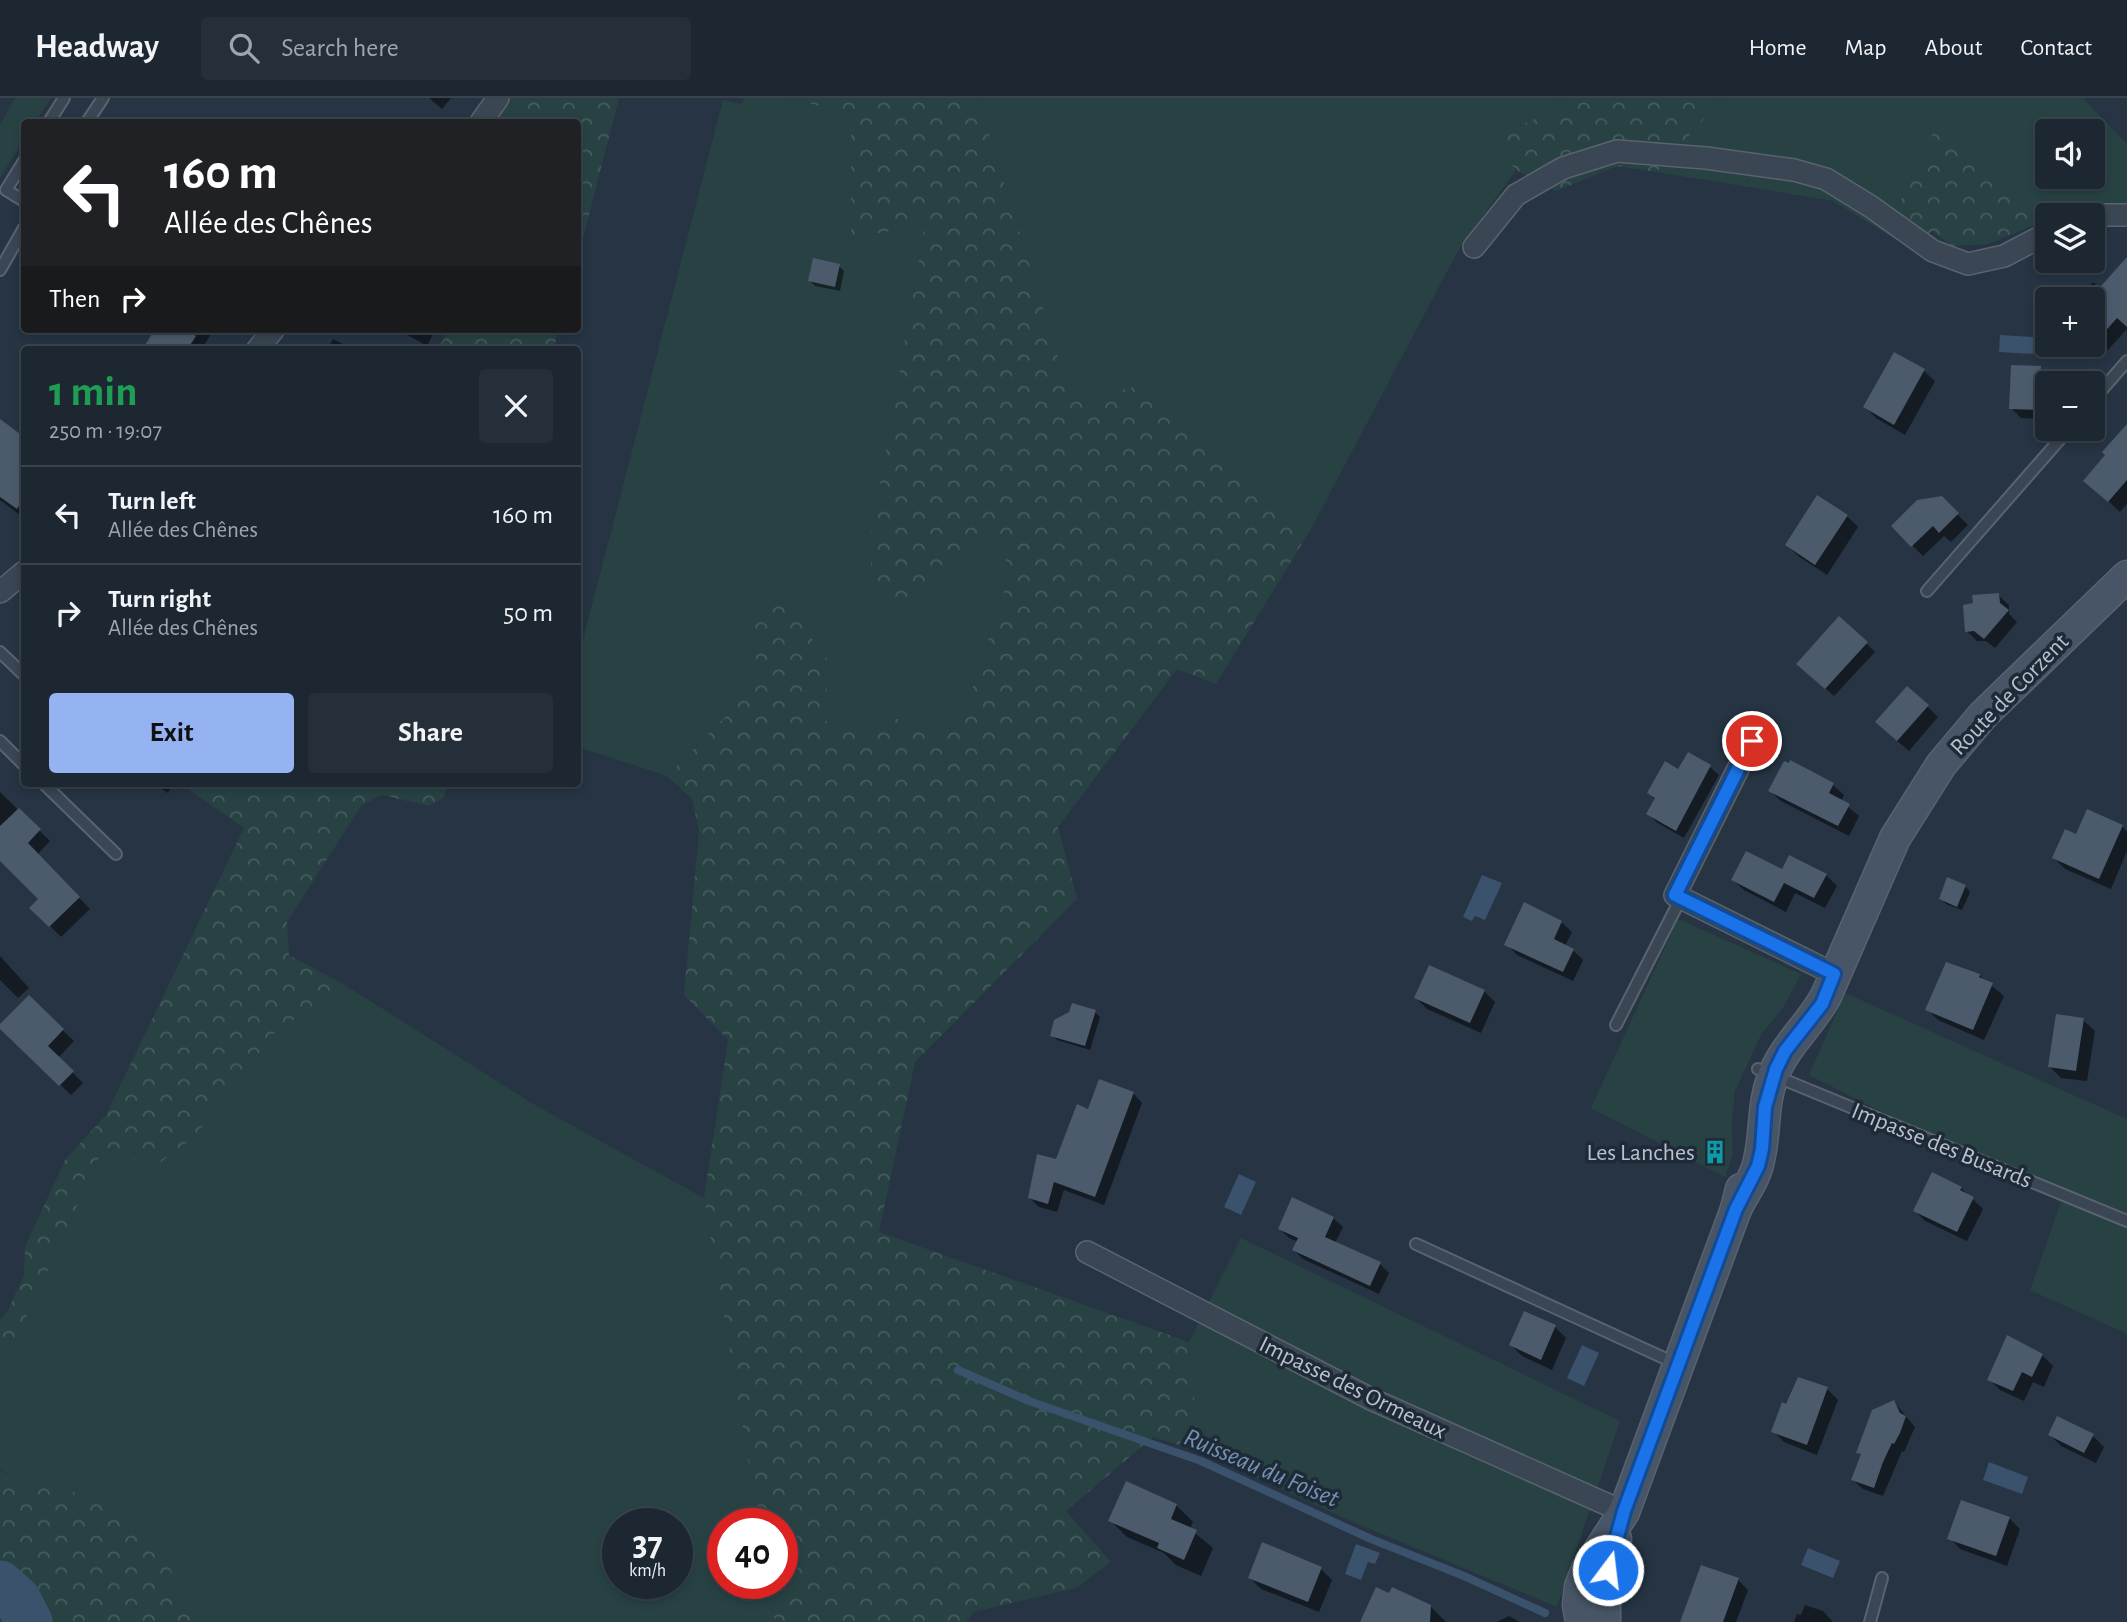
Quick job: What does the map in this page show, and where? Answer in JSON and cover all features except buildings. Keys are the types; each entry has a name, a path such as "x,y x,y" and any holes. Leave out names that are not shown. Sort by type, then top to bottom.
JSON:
{"street":[{"path":"483,119 498,98"},
{"path":"1474,247 1516,195 1563,168 1617,151 1706,158 1794,170 1826,179 1870,206 1933,251 1968,264 2004,256 2035,240"},
{"path":"2105,215 2127,215"},
{"path":"0,592 21,574"},
{"name":"Route de Corzent","path":"1605,1622 1605,1585 1624,1511 1736,1209 1758,1166 1762,1149 1766,1072 1822,1004 1895,838 1941,765 1983,715 2127,576"},
{"path":"1752,741 1675,895 1834,974"},
{"name":"Impasse des Ormeaux","path":"1087,1252 1371,1399 1624,1511"},
{"name":"Route de Corzent","path":"1581,1622 1578,1605 1583,1578 1624,1511"}],"lane":[{"path":"50,119 64,98"},
{"path":"89,119 103,98"},
{"path":"21,166 3,193 21,200"},
{"path":"0,271 21,233"},
{"path":"2105,386 2127,361"},
{"path":"1927,592 2059,441"},
{"path":"0,652 21,673"},
{"path":"0,741 21,762"},
{"path":"47,787 116,853"},
{"path":"1616,1025 1681,898"},
{"name":"Impasse des Busards","path":"1766,1072 2127,1221"},
{"path":"1416,1244 1678,1364"},
{"path":"1870,1622 1882,1578"}],"green space":[{"path":"15,98 51,98 37,119 21,119 21,144 0,178 0,125"},
{"path":"489,98 619,98 581,246 581,119 474,119"},
{"path":"744,98 782,98 851,112 851,239 925,224 869,547 913,600 976,537 996,544 1011,570 969,698 949,724 922,730 895,718 845,734 826,721 827,659 747,618 757,663 726,716 667,776 581,748 581,647 723,100 742,104"},
{"path":"782,98 978,98 1072,402 1133,387 1311,529 1216,684 1177,669 1058,827 1077,899 915,1062 879,1232 1189,1342 1199,1451 1153,1437 1066,1511 1111,1562 1076,1588 973,1612 966,1622 775,1622 771,1599 798,1599 798,1508 756,1508 704,1198 728,1040 684,995 699,831 692,799 667,776 726,716 757,663 747,618 761,601 788,606 827,659 826,721 845,733 895,718 922,730 949,724 969,698 1011,570 996,544 976,537 913,600 893,606 875,593 869,547 925,224 851,239 851,112"},
{"path":"978,98 1562,98 1552,111 1491,139 1516,170 1459,249 1311,529 1133,387 1072,402"},
{"path":"1562,98 1723,98 1656,172 1617,166 1556,191 1516,170 1490,139 1552,111"},
{"path":"1723,98 2083,98 2103,119 2035,119 2035,189 2105,189 2105,121 2127,144 2127,204 2035,203 2035,216 1934,131 1885,233 1833,201 1656,172"},
{"path":"1934,130 2035,216 2035,225 1988,244 1952,246 1932,231 1909,247 1885,233"},
{"path":"448,333 558,333 554,346 439,346"},
{"path":"185,787 448,787 443,798 429,806 382,795 361,806 287,922 289,955 345,985 328,1005 280,1026 195,1136 152,1169 116,1148 102,1151 28,1314 0,1366 0,1320 8,1310 24,1275 25,1247 65,1160 106,1115 244,828"},
{"path":"1678,919 1801,974 1783,1008 1762,1033 1735,1091 1733,1154 1725,1177 1591,1108"},
{"path":"345,985 535,1105 704,1198 756,1508 707,1508 707,1599 771,1599 775,1622 192,1622 156,1534 0,1470 0,1366 28,1314 102,1151 195,1135 280,1026 328,1005"},
{"path":"1845,993 2127,1119 2127,1334 2030,1290 2061,1202 1809,1075"},
{"path":"1241,1238 1620,1421 1557,1607 1351,1521 1199,1451 1189,1342"},
{"path":"0,1471 98,1498 156,1534 192,1622 0,1622"}],"water":[{"path":"2000,335 2033,337 2033,354 1999,352"},
{"path":"1482,875 1502,883 1485,920 1475,916 1472,921 1463,917"},
{"path":"1239,1174 1256,1182 1241,1215 1224,1207"},
{"path":"1582,1345 1599,1353 1584,1386 1567,1378"},
{"path":"1989,1462 2028,1477 2022,1494 1983,1480"},
{"path":"1356,1544 1380,1553 1375,1564 1368,1562 1361,1580 1345,1574"},
{"path":"1808,1548 1840,1561 1833,1578 1801,1565"}],"waterway":[{"name":"Ruisseau du Foiset","path":"958,1370 1029,1401 1201,1461 1371,1539 1464,1576 1545,1613"},
{"path":"0,1584 17,1599 29,1622"}],"place":[{"name":"Les Lanches","path":"1715,1152"}],"route":[{"path":"1608,1570 1624,1511 1736,1209 1758,1166 1762,1149 1763,1116 1773,1077 1785,1051 1822,1004 1834,974 1675,895 1752,741"}]}
